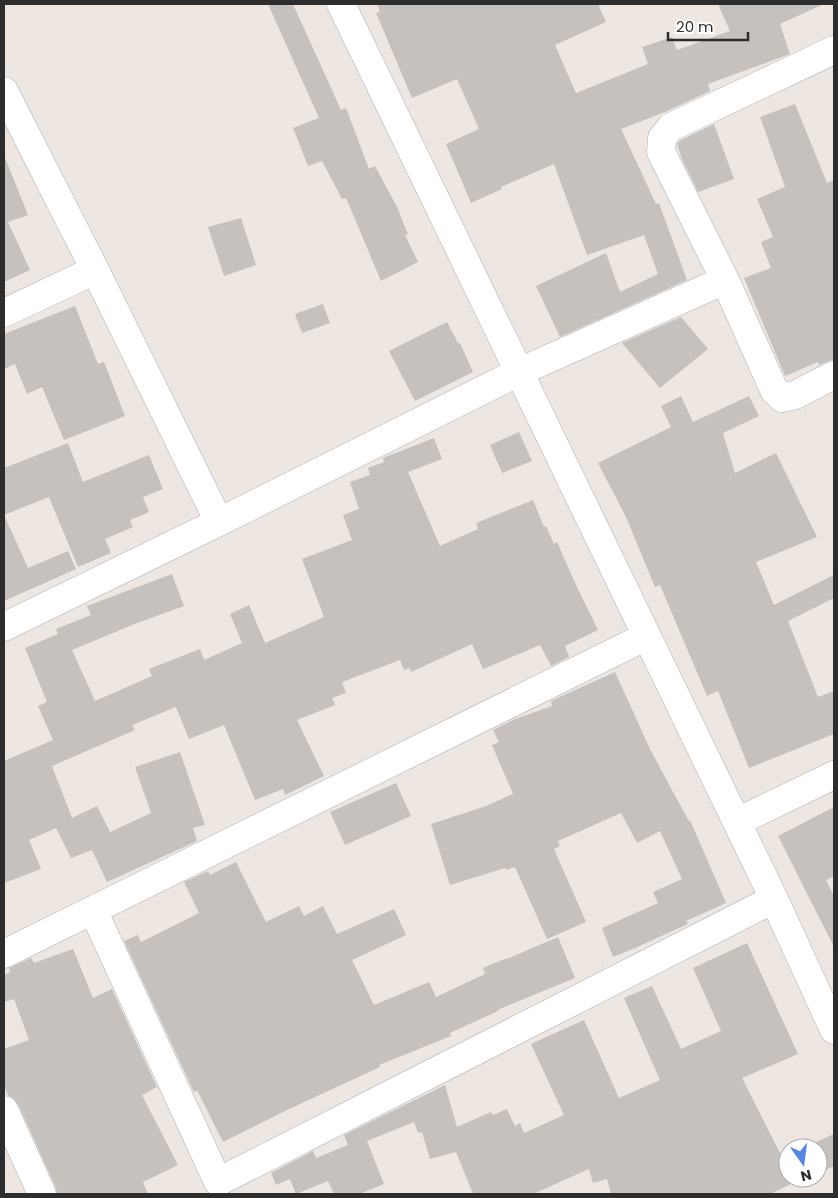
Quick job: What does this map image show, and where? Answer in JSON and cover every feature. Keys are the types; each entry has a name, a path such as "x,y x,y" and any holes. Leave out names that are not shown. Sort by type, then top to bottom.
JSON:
{"street":[{"path":"341,4 774,899 834,1030"},
{"path":"834,50 671,127 662,138 662,152 725,280 774,390 782,398 794,395 834,375"},
{"path":"4,91 95,270 219,522"},
{"path":"4,313 95,270"},
{"path":"4,627 519,372 725,280"},
{"path":"4,954 647,636"},
{"path":"736,822 834,775"},
{"path":"93,910 218,1182 774,899"},
{"path":"4,1110 42,1194"}],"building":[{"path":"268,4 293,4 341,110 346,108 369,169 375,166 397,207 408,234 405,235 418,262 381,281 346,198 342,199 322,161 308,166 293,128 319,118"},
{"path":"377,4 598,4 606,22 555,45 576,93 648,64 642,47 672,37 677,50 730,31 718,4 824,4 780,24 790,54 708,84 710,91 665,112 621,129 656,204 659,203 687,280 560,337 536,286 606,253 620,292 658,274 644,235 587,255 554,164 501,187 502,189 471,203 446,144 479,129 457,79 412,98 376,13 380,12"},
{"path":"795,104 827,183 834,180 834,359 819,365 818,362 785,376 744,278 771,268 761,242 773,237 757,199 785,187 760,117"},
{"path":"714,124 734,179 698,192 677,144 681,140"},
{"path":"4,155 28,215 8,222 30,270 4,282"},
{"path":"241,218 256,265 224,276 208,227"},
{"path":"323,304 330,323 302,333 295,314"},
{"path":"75,306 98,364 104,362 125,416 64,440 42,387 27,394 15,364 4,369 4,334"},
{"path":"681,317 708,349 660,388 622,343"},
{"path":"447,322 458,343 460,343 473,372 415,401 389,351"},
{"path":"681,396 693,422 749,396 759,416 723,433 735,473 776,453 817,537 756,562 774,605 834,575 834,598 788,621 818,697 834,691 834,734 749,768 718,691 707,696 660,585 655,587 626,517 598,463 671,427 661,406"},
{"path":"519,432 532,461 502,473 490,445"},
{"path":"434,438 442,459 408,472 440,546 478,529 476,523 533,500 544,527 546,526 554,544 557,542 598,630 565,646 569,657 551,666 540,645 483,669 472,644 411,672 410,668 404,670 400,660 342,682 346,693 332,698 335,705 297,720 324,776 285,795 283,789 255,800 224,725 189,739 176,707 132,725 135,730 52,766 72,818 97,806 110,832 151,813 135,767 180,752 205,825 193,828 197,841 107,882 92,850 71,858 56,828 29,840 41,869 4,883 4,761 53,740 38,706 47,702 25,648 58,634 56,629 91,615 87,606 172,574 184,606 72,650 95,701 152,676 149,669 200,649 204,660 242,643 230,614 249,605 265,643 324,617 302,559 352,540 343,515 359,509 350,482 370,475 368,468 384,462 383,458"},
{"path":"68,443 83,482 149,455 163,489 143,497 149,512 130,520 133,527 105,539 111,553 78,567 49,497 4,515 4,468"},
{"path":"4,515 28,568 68,551 76,569 4,601"},
{"path":"615,672 650,749 690,820 726,903 686,921 688,924 613,957 602,928 658,903 653,892 682,879 660,831 637,843 621,813 558,841 560,846 554,849 586,922 547,939 515,867 506,870 505,868 450,885 431,824 486,806 513,794 492,745 499,742 493,730 515,719 552,706 551,701"},
{"path":"396,783 411,816 345,845 330,812"},
{"path":"834,807 834,876 826,880 834,896 834,947 778,836"},
{"path":"236,862 266,922 299,906 304,916 323,906 337,934 394,909 406,935 352,960 374,1005 429,982 436,997 485,974 483,968 558,937 575,978 497,1010 450,1033 451,1036 379,1065 380,1067 223,1142 197,1090 194,1092 124,941 138,935 141,942 199,913 184,882 208,871 210,875"},
{"path":"747,943 798,1054 742,1078 778,1149 778,1188 782,1188 770,1194 611,1194 607,1179 593,1183 589,1169 533,1194 473,1194 456,1152 430,1159 422,1132 418,1133 414,1122 367,1141 384,1184 359,1194 334,1194 328,1181 296,1194 290,1179 276,1185 271,1173 313,1151 316,1158 348,1145 344,1135 445,1085 457,1127 491,1112 493,1115 507,1109 515,1126 520,1123 524,1133 564,1115 531,1044 584,1020 619,1098 660,1080 624,998 652,986 681,1049 721,1031 693,968"},
{"path":"73,949 93,998 112,989 157,1087 142,1095 178,1165 143,1182 148,1194 57,1194 18,1104 8,1095 4,1085 4,1049 29,1040 14,999 4,1002 4,975 10,972 9,968 31,958 34,963"},
{"path":"834,1134 834,1166 828,1169 828,1138 825,1138"}]}
